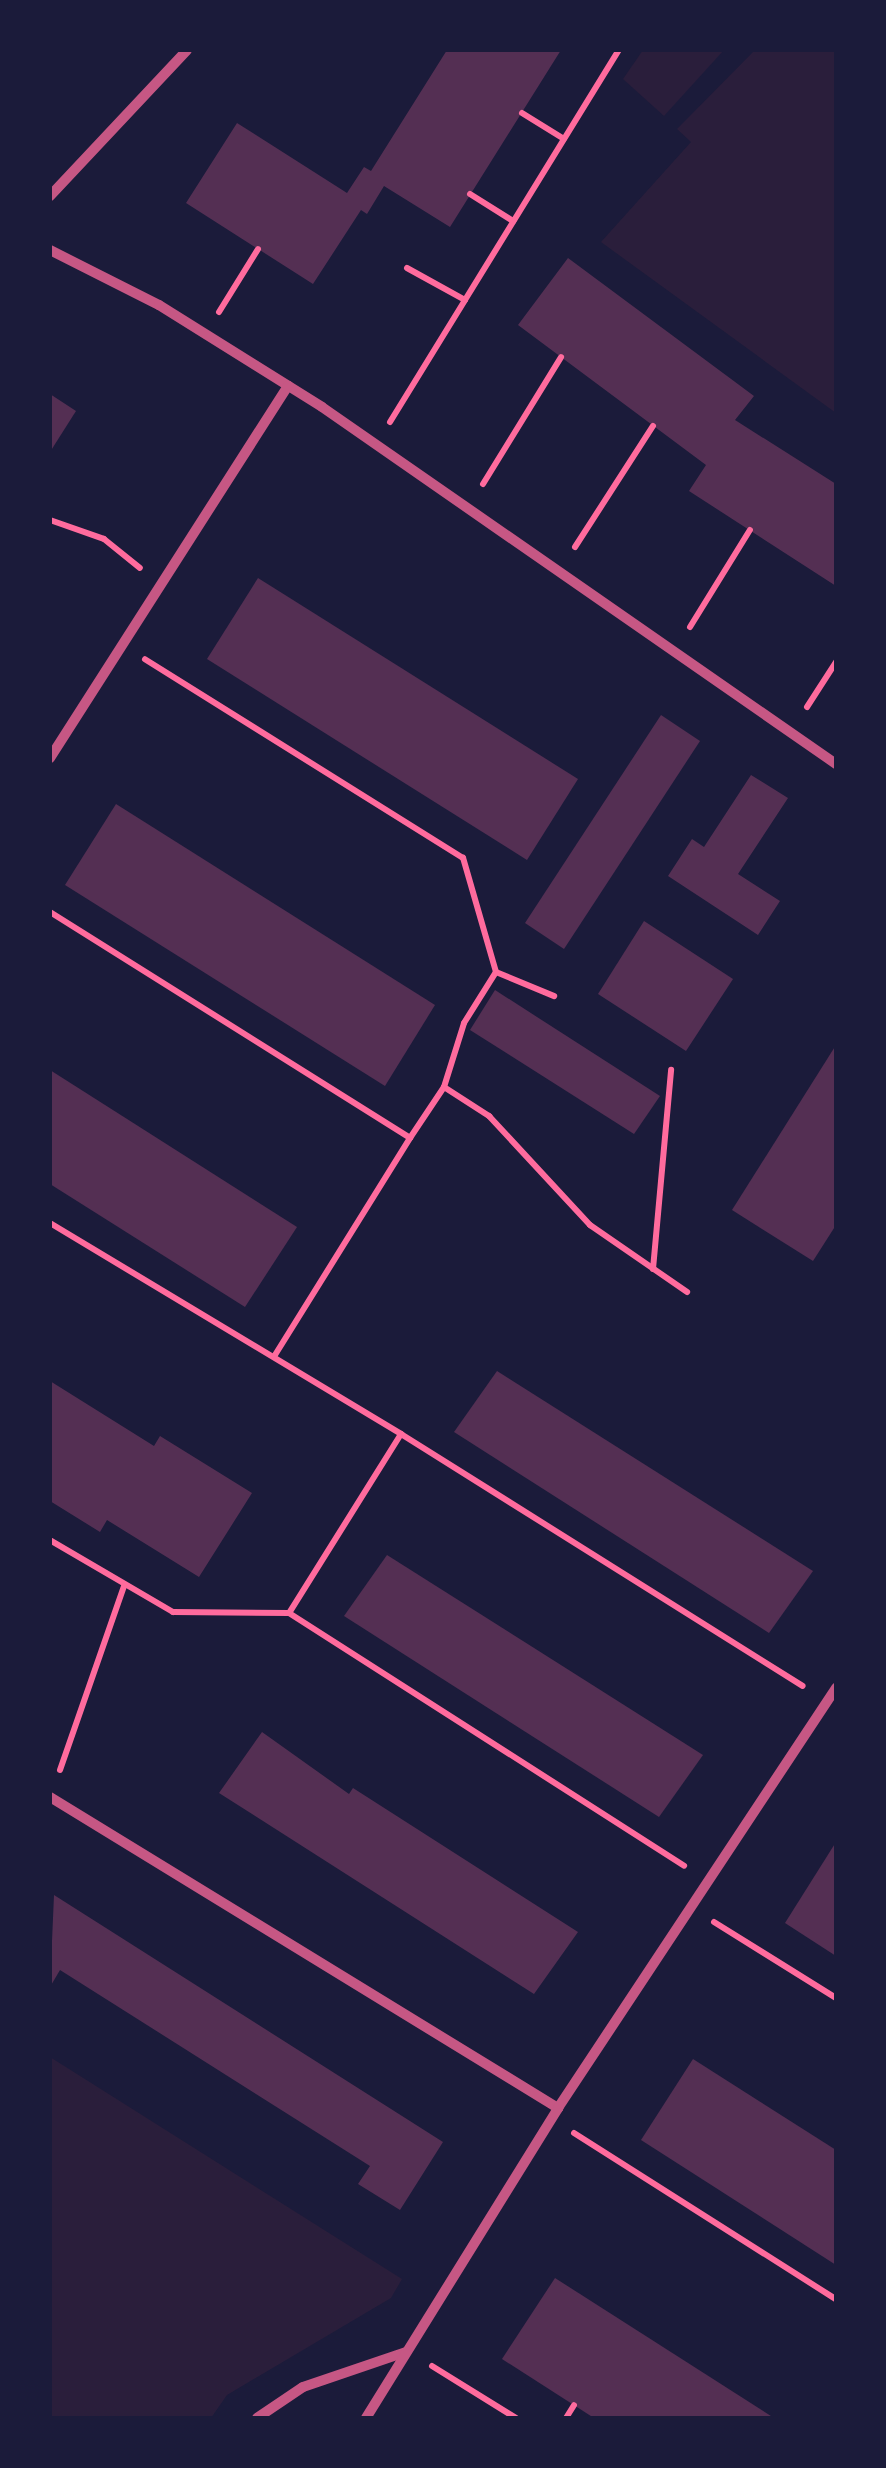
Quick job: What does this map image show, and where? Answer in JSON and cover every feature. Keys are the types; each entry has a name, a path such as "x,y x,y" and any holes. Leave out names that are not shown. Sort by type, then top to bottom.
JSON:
{"street":[{"path":"50,196 187,50"},
{"path":"50,250 206,334 288,386 836,764"},
{"path":"50,758 288,386"},
{"path":"366,2418 558,2108 836,1688"},
{"path":"50,1797 558,2108"},
{"path":"256,2418 302,2388 407,2352"}],"path":[{"path":"376,445 619,50"},
{"path":"522,113 564,139"},
{"path":"470,194 513,221"},
{"path":"206,334 258,249"},
{"path":"406,268 465,300"},
{"path":"468,509 561,357"},
{"path":"559,572 652,426"},
{"path":"50,520 104,539 161,586"},
{"path":"674,652 750,530"},
{"path":"123,645 464,858 496,972 464,1023 444,1088 276,1355"},
{"path":"790,732 836,662"},
{"path":"50,912 410,1138"},
{"path":"496,972 554,996"},
{"path":"653,1269 671,1070"},
{"path":"444,1088 489,1116 590,1225 687,1292"},
{"path":"50,1223 246,1344 276,1355 825,1700"},
{"path":"289,1613 402,1434"},
{"path":"50,1542 173,1612 289,1613 707,1881"},
{"path":"50,1797 124,1586"},
{"path":"690,1908 836,1998"},
{"path":"551,2119 836,2299"},
{"path":"407,2352 516,2418"},
{"path":"566,2418 574,2405"}],"shaded area":[{"path":"643,50 724,50 664,116 623,79"},
{"path":"755,50 836,50 836,413 601,242 691,142 677,129"},
{"path":"50,2057 402,2279 391,2298 227,2395 211,2418 50,2418"}],"building":[{"path":"447,50 561,50 450,227 384,186 367,214 361,210 313,284 186,203 237,123 347,193 364,167 371,171"},
{"path":"568,258 754,396 735,420 836,484 836,586 689,491 706,465 518,325"},
{"path":"50,394 76,411 50,452"},
{"path":"258,578 578,779 527,860 207,659"},
{"path":"661,715 700,741 564,949 525,923"},
{"path":"751,775 788,798 738,874 780,901 758,935 668,876 692,839 704,847"},
{"path":"116,804 435,1005 385,1086 65,885"},
{"path":"644,921 733,979 686,1051 598,994"},
{"path":"495,990 660,1096 634,1134 470,1030"},
{"path":"836,1045 836,1225 813,1261 732,1210"},
{"path":"50,1070 297,1227 245,1307 50,1184"},
{"path":"497,1371 813,1571 769,1633 454,1432"},
{"path":"50,1381 154,1446 160,1436 252,1493 199,1577 107,1520 100,1532 50,1501"},
{"path":"387,1555 703,1755 659,1817 344,1616"},
{"path":"262,1732 349,1794 353,1788 578,1932 534,1994 219,1793"},
{"path":"836,1842 836,1956 785,1923"},
{"path":"54,1895 443,2142 400,2210 358,2184 370,2166 60,1970 50,1987"},
{"path":"693,2059 836,2150 836,2265 641,2140"},
{"path":"555,2278 774,2418 594,2418 502,2359"}]}
